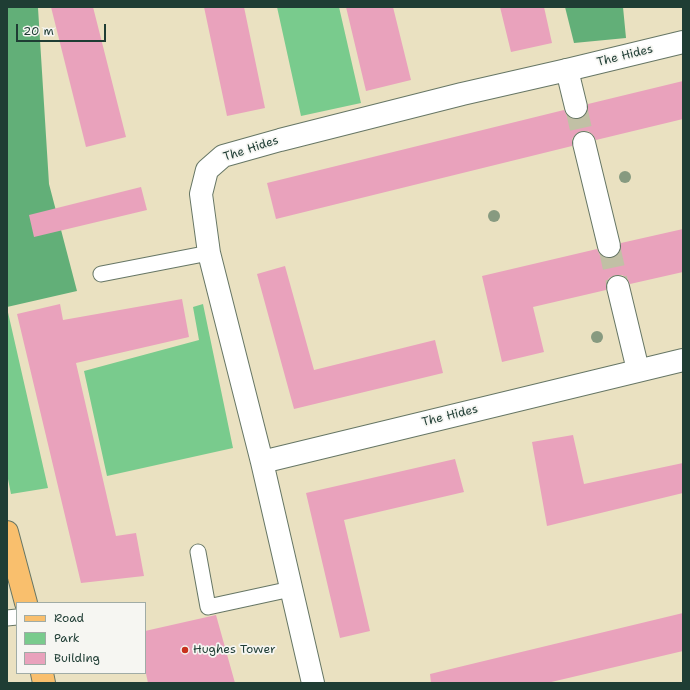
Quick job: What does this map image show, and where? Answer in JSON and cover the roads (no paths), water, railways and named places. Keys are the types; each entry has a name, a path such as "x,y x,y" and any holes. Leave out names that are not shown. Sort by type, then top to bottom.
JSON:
{"main road":[{"path":"7,532 26,602"}],"street":[{"name":"The Hides","path":"313,683 262,462 209,252 201,194 207,170 223,156 352,121 683,42"},
{"path":"567,70 576,107"},
{"path":"584,143 608,246"},
{"path":"618,287 638,370"},
{"name":"The Hides","path":"262,462 683,360"}],"lane":[{"path":"101,274 209,252"},
{"path":"198,552 208,607 291,589"}],"tunnel":[{"path":"576,107 584,143"},
{"path":"609,246 618,287"}],"place":[{"name":"Hughes Tower","path":"185,650"}]}
